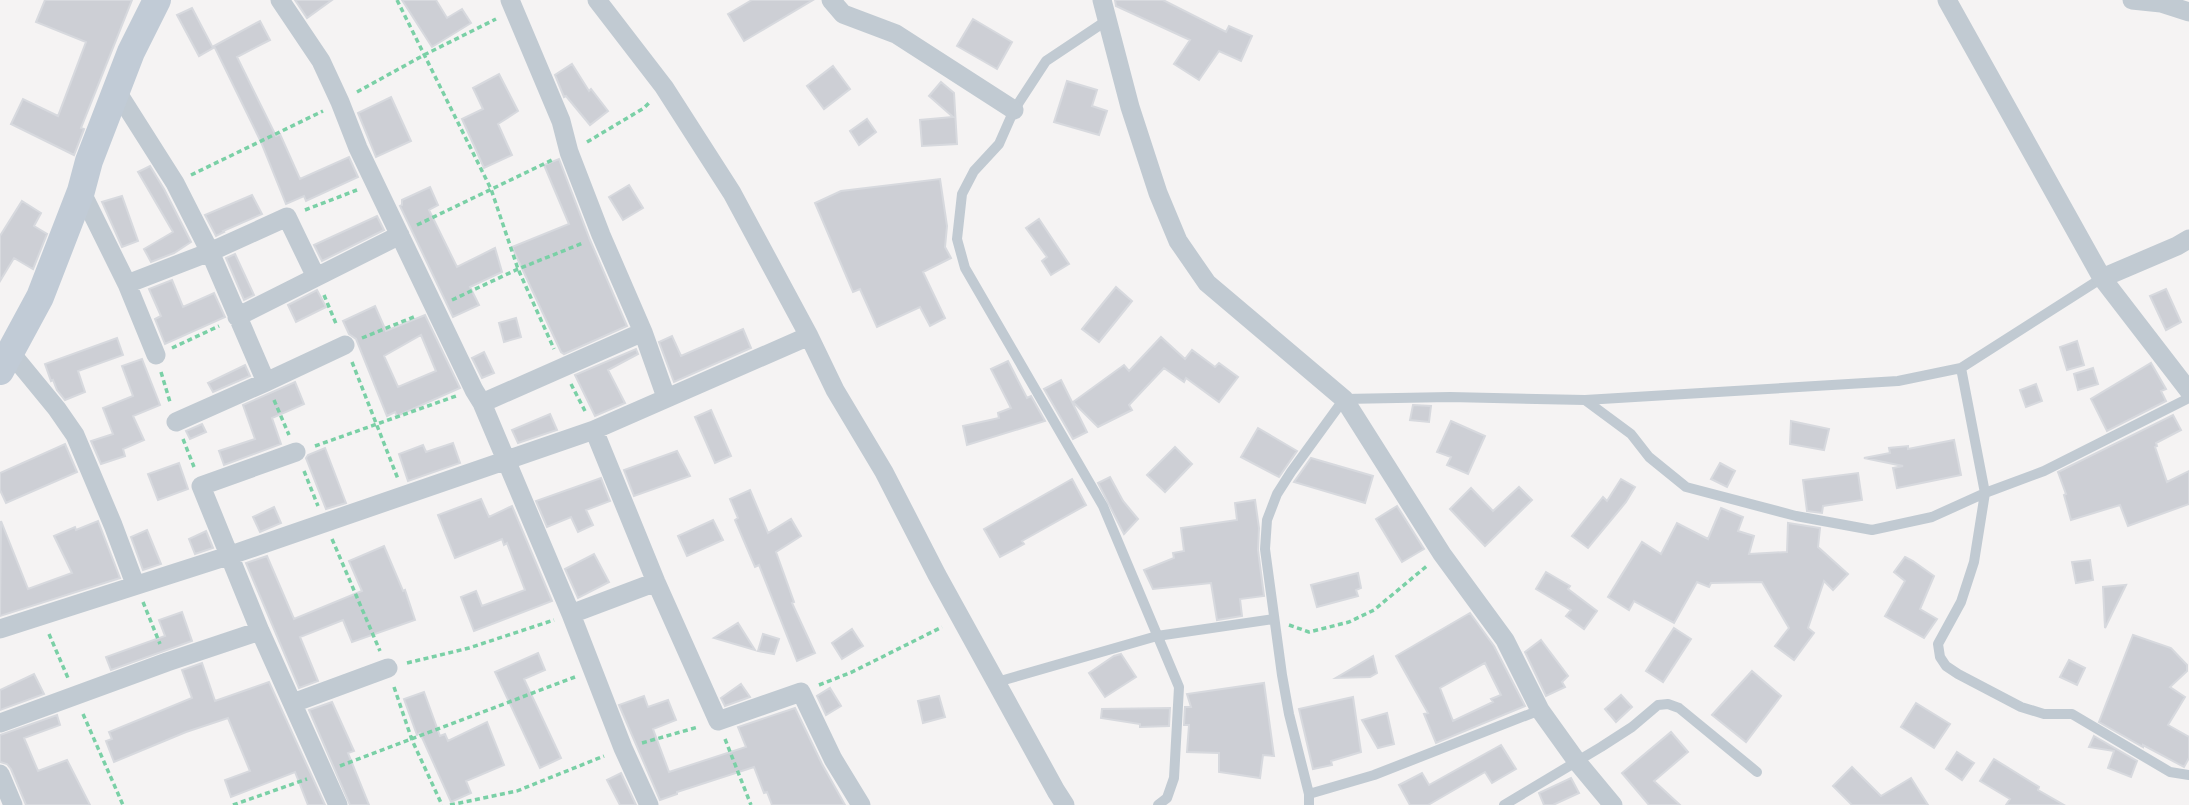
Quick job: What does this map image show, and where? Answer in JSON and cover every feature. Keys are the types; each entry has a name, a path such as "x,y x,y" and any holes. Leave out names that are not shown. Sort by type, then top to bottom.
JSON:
{"main road":[{"path":"5,362 40,297 116,90 131,52 157,0"}],"street":[{"path":"280,0 321,61 358,148 478,396 649,805"},
{"path":"510,0 561,121 569,152 643,332 666,397"},
{"path":"597,0 664,87 732,193 835,390 884,472 937,575 1065,805"},
{"path":"831,0 843,13 896,34 1014,110"},
{"path":"1102,0 1158,193 1178,242 1207,283 1344,399 1442,554 1505,640 1540,710 1578,763 1613,805"},
{"path":"1947,0 2102,278 2189,391"},
{"path":"2132,0 2161,3 2189,12"},
{"path":"116,90 175,183 210,252 267,382"},
{"path":"81,191 127,284 156,355"},
{"path":"127,284 210,252 287,217 316,276"},
{"path":"237,317 400,234"},
{"path":"2102,278 2189,239"},
{"path":"478,396 562,369 643,332"},
{"path":"0,629 231,555 594,430 809,336"},
{"path":"177,422 345,345"},
{"path":"5,362 57,409 75,435 135,584"},
{"path":"594,430 656,582 718,721 801,692 834,759 861,805"},
{"path":"296,452 201,486 260,631 338,805"},
{"path":"571,614 656,582"},
{"path":"0,723 260,631"},
{"path":"293,703 388,668"},
{"path":"0,774 13,805"}],"lane":[{"path":"1106,21 1046,61 1014,110 999,144 974,171 962,194 957,239 965,268 1103,506 1178,688 1174,778 1167,798 1158,805"},
{"path":"1540,710 1309,799 1289,714 1265,549 1268,520 1277,494 1344,399 1450,397 1585,400 1898,381 1961,368 2102,278"},
{"path":"1961,368 1985,493 1974,562 1961,602 1938,644 1940,657 1946,666 2021,707 2044,714 2072,714 2170,772 2189,775"},
{"path":"1585,400 1631,434 1648,457 1686,487 1796,516 1872,530 1932,517 2044,471 2189,398"},
{"path":"997,682 1157,636 1274,619"},
{"path":"1504,805 1542,780 1578,763 1632,727 1658,705 1668,704 1679,708 1757,772"}],"path":[{"path":"397,0 491,189 518,269 562,369 594,430"},
{"path":"400,234 569,152 644,108 664,87"},
{"path":"287,217 376,182"},
{"path":"345,345 601,235"},
{"path":"316,276 404,497"},
{"path":"156,355 237,317"},
{"path":"267,382 388,668 412,740 442,805"},
{"path":"296,452 478,396"},
{"path":"1274,619 1309,632 1349,622 1374,610 1442,554"},
{"path":"135,584 167,662"},
{"path":"388,668 469,648 571,614"},
{"path":"801,692 852,672 961,617"},
{"path":"233,805 592,671"},
{"path":"450,805 517,791 623,748 718,721 751,805"}],"building":[{"path":"45,0 132,0 81,128 84,129 74,155 11,124 23,99 58,116 86,42 36,22"},
{"path":"295,0 332,0 307,18"},
{"path":"402,0 436,0 447,18 462,9 471,23 432,47"},
{"path":"752,0 813,0 744,41 728,14"},
{"path":"1115,0 1163,0 1226,32 1229,26 1252,36 1241,61 1219,51 1199,80 1174,64 1190,40 1116,6"},
{"path":"192,8 213,48 199,56 177,15"},
{"path":"973,19 1012,42 997,69 957,46"},
{"path":"260,21 270,40 237,57 276,136 280,134 300,179 349,157 358,177 306,201 304,196 286,204 261,142 214,46"},
{"path":"572,64 589,91 591,89 608,111 590,125 566,96 564,97 555,75"},
{"path":"833,66 850,89 824,109 807,86"},
{"path":"499,74 518,111 498,124 512,155 484,168 462,119 483,109 473,88"},
{"path":"1067,81 1097,90 1092,106 1107,111 1099,135 1054,122"},
{"path":"941,82 954,93 957,144 922,146 920,120 953,117 929,96"},
{"path":"391,97 411,141 376,157 358,113"},
{"path":"867,119 876,132 859,145 850,131"},
{"path":"559,159 627,326 564,354 512,247 569,224 544,165"},
{"path":"150,166 191,242 174,253 151,262 144,249 173,232 138,172"},
{"path":"940,179 947,226 945,247 951,258 923,272 945,318 930,326 920,307 877,327 860,289 853,292 815,203 841,191"},
{"path":"629,185 643,208 623,220 609,197"},
{"path":"430,187 438,205 429,210 457,267 495,248 502,272 470,287 479,305 453,317 400,206 402,200"},
{"path":"252,195 262,214 216,236 205,215"},
{"path":"122,196 138,241 122,247 102,202"},
{"path":"22,201 41,213 34,226 47,234 33,269 14,258 0,281 0,236"},
{"path":"377,216 384,230 322,261 314,245"},
{"path":"1039,219 1069,264 1051,275 1042,261 1047,257 1026,228"},
{"path":"235,254 254,295 244,300 226,258"},
{"path":"172,280 183,307 214,293 225,317 165,344 155,319 161,316 149,289"},
{"path":"1116,287 1132,301 1099,342 1082,329"},
{"path":"2166,289 2181,322 2166,330 2150,296"},
{"path":"317,290 326,307 296,322 288,305"},
{"path":"375,306 386,331 425,315 460,388 397,416 395,412 387,416 356,339 349,334 343,321","holes":["421,335 436,371 398,387 384,356"]},
{"path":"516,318 521,337 504,342 499,323"},
{"path":"743,329 751,348 674,382 659,342 672,336 681,356"},
{"path":"1161,337 1185,359 1192,350 1215,367 1219,363 1238,377 1219,402 1186,378 1184,382 1164,368 1129,405 1132,410 1098,427 1073,402 1124,365 1129,371"},
{"path":"117,338 123,355 78,371 85,392 65,400 53,380 51,381 45,364"},
{"path":"2077,341 2084,365 2067,370 2060,347"},
{"path":"636,349 638,354 608,370 625,403 595,416 575,375"},
{"path":"484,352 494,373 482,378 472,358"},
{"path":"142,359 160,405 133,416 144,440 123,449 125,456 101,464 91,441 113,434 103,408 133,396 122,366"},
{"path":"1008,361 1027,398 1031,396 1045,421 967,445 963,426 999,418 998,413 1011,408 991,369"},
{"path":"2151,363 2166,389 2161,391 2166,401 2107,431 2091,399"},
{"path":"245,365 250,376 213,392 208,383"},
{"path":"2093,368 2098,384 2078,390 2074,374"},
{"path":"1061,380 1087,432 1073,439 1044,389"},
{"path":"295,382 304,404 272,418 281,444 224,465 219,451 255,439 243,405"},
{"path":"2036,384 2042,401 2026,407 2020,390"},
{"path":"1413,405 1431,406 1429,422 1410,420"},
{"path":"711,410 731,456 715,463 695,417"},
{"path":"550,414 557,430 518,443 512,430"},
{"path":"2173,415 2181,430 2156,443 2155,447 2167,482 2189,471 2189,504 2128,526 2120,505 2071,520 2058,472"},
{"path":"1451,421 1485,436 1468,474 1447,465 1451,457 1437,452"},
{"path":"1791,421 1829,429 1824,450 1790,444"},
{"path":"202,424 206,432 190,439 186,431"},
{"path":"1258,428 1297,451 1279,477 1241,457"},
{"path":"1954,440 1961,475 1897,488 1893,468 1903,466 1864,458 1890,453 1889,448 1908,446 1908,449"},
{"path":"453,443 460,463 408,481 399,454 423,445 426,452"},
{"path":"65,444 77,472 6,503 0,490 0,473"},
{"path":"1175,447 1192,464 1165,492 1147,475"},
{"path":"325,448 346,503 326,509 306,458"},
{"path":"677,451 690,476 634,496 624,470"},
{"path":"1311,458 1373,476 1365,503 1294,482"},
{"path":"179,463 188,489 158,500 148,474"},
{"path":"1720,463 1735,471 1727,487 1711,479"},
{"path":"1858,473 1862,500 1823,506 1822,513 1807,511 1803,480"},
{"path":"1110,477 1123,501 1138,519 1124,534 1098,483"},
{"path":"601,478 610,501 586,510 593,525 578,532 571,517 547,527 536,501"},
{"path":"1072,479 1086,505 1022,541 1024,544 1000,557 984,529"},
{"path":"1621,479 1635,487 1588,548 1572,536 1603,497 1607,501"},
{"path":"1519,487 1532,500 1485,546 1450,509 1471,488 1493,511"},
{"path":"750,490 768,533 791,519 801,536 776,552 794,602 792,603 815,653 797,661 759,565 755,567 735,520 738,518 730,499"},
{"path":"481,499 489,517 512,506 552,601 474,631 461,597 476,591 482,606 525,590 507,543 504,545 502,539 455,558 438,515"},
{"path":"1255,500 1264,596 1240,599 1242,616 1217,620 1211,583 1153,589 1144,570 1174,558 1173,553 1184,551 1181,528 1237,520 1235,503"},
{"path":"1397,506 1424,549 1402,562 1376,519"},
{"path":"274,507 281,523 260,532 253,517"},
{"path":"1721,508 1743,517 1738,531 1754,536 1749,554 1787,552 1788,523 1820,528 1818,547 1848,574 1833,590 1824,581 1808,628 1814,633 1794,660 1775,646 1789,628 1762,582 1711,583 1709,587 1697,582 1674,623 1634,601 1629,610 1608,597 1642,542 1661,554 1677,523 1708,539"},
{"path":"713,520 723,540 687,556 678,536"},
{"path":"1,521 28,589 72,573 54,536 98,521 120,578 0,616"},
{"path":"147,530 161,564 143,570 131,537"},
{"path":"206,531 213,548 195,554 189,539"},
{"path":"384,546 403,591 405,590 415,620 352,642 343,620 300,637 318,681 299,688 246,563 267,556 294,619 362,591 349,561"},
{"path":"594,554 609,582 578,598 565,569"},
{"path":"1905,557 1934,576 1920,609 1937,619 1924,638 1885,616 1905,581 1894,572"},
{"path":"2090,560 2093,580 2076,583 2072,562"},
{"path":"1546,572 1570,586 1568,589 1597,611 1584,629 1566,616 1571,610 1536,589"},
{"path":"1358,573 1361,588 1356,590 1358,596 1317,607 1311,585"},
{"path":"2126,585 2105,628 2103,587"},
{"path":"182,612 192,641 111,670 106,657 165,636 159,620"},
{"path":"1470,613 1494,646 1525,706 1436,743 1424,714 1428,713 1396,656","holes":["1485,663 1501,695 1491,699 1493,702 1453,721 1440,688"]},
{"path":"738,623 755,650 714,638"},
{"path":"1674,628 1691,639 1663,682 1646,671"},
{"path":"852,629 863,646 842,659 832,643"},
{"path":"763,634 779,639 774,654 758,651"},
{"path":"2133,635 2171,648 2187,665 2187,671 2170,687 2185,697 2168,725 2189,737 2189,758 2184,767 2099,722"},
{"path":"1541,640 1568,676 1562,682 1565,687 1546,696 1525,652"},
{"path":"538,653 545,670 524,679 561,758 540,768 495,672"},
{"path":"1121,654 1136,677 1105,697 1089,673"},
{"path":"1373,656 1377,673 1370,677 1336,678"},
{"path":"2069,660 2085,668 2077,685 2060,677"},
{"path":"202,663 215,701 269,682 325,805 308,805 295,772 231,797 225,780 250,771 228,718 114,762 106,741 112,739 109,732 192,698 182,670"},
{"path":"1752,671 1781,696 1746,742 1712,715"},
{"path":"34,674 44,694 0,710 0,690"},
{"path":"1264,683 1274,756 1263,755 1260,778 1219,772 1219,753 1187,752 1189,725 1184,725 1185,707 1191,707 1187,694"},
{"path":"741,684 750,697 725,706 721,698"},
{"path":"830,688 841,706 826,715 817,696"},
{"path":"424,692 440,736 445,734 448,741 487,722 504,765 466,781 471,793 451,802 420,733 417,735 404,699"},
{"path":"1621,695 1632,707 1616,722 1605,709"},
{"path":"644,696 648,707 668,700 676,720 653,729 669,772 746,747 738,727 795,708 845,805 772,805 754,767 660,800 619,705"},
{"path":"939,696 945,717 923,723 918,701"},
{"path":"1353,697 1361,752 1331,761 1332,765 1313,769 1299,709"},
{"path":"332,702 354,751 348,753 369,805 350,805 309,710"},
{"path":"1916,703 1950,724 1934,748 1901,727"},
{"path":"1170,708 1169,726 1140,727 1140,724 1101,718 1102,709"},
{"path":"1387,713 1394,744 1378,748 1362,720"},
{"path":"57,715 60,725 24,738 38,771 67,760 90,805 26,805 11,769 0,762 0,735"},
{"path":"1671,732 1688,752 1654,781 1680,805 1649,805 1622,773"},
{"path":"2094,736 2137,761 2131,777 2108,768 2114,751 2089,747"},
{"path":"1501,745 1516,769 1492,783 1485,772 1428,805 1410,805 1399,785 1422,773 1429,785"},
{"path":"1957,752 1974,763 1962,780 1946,769"},
{"path":"1994,759 2064,805 2006,805 2010,799 1980,781"},
{"path":"1852,767 1881,796 1911,778 1928,805 1852,805 1833,786"},
{"path":"621,773 636,805 620,805 607,780"},
{"path":"1571,778 1579,793 1553,805 1544,805 1539,793"}]}
